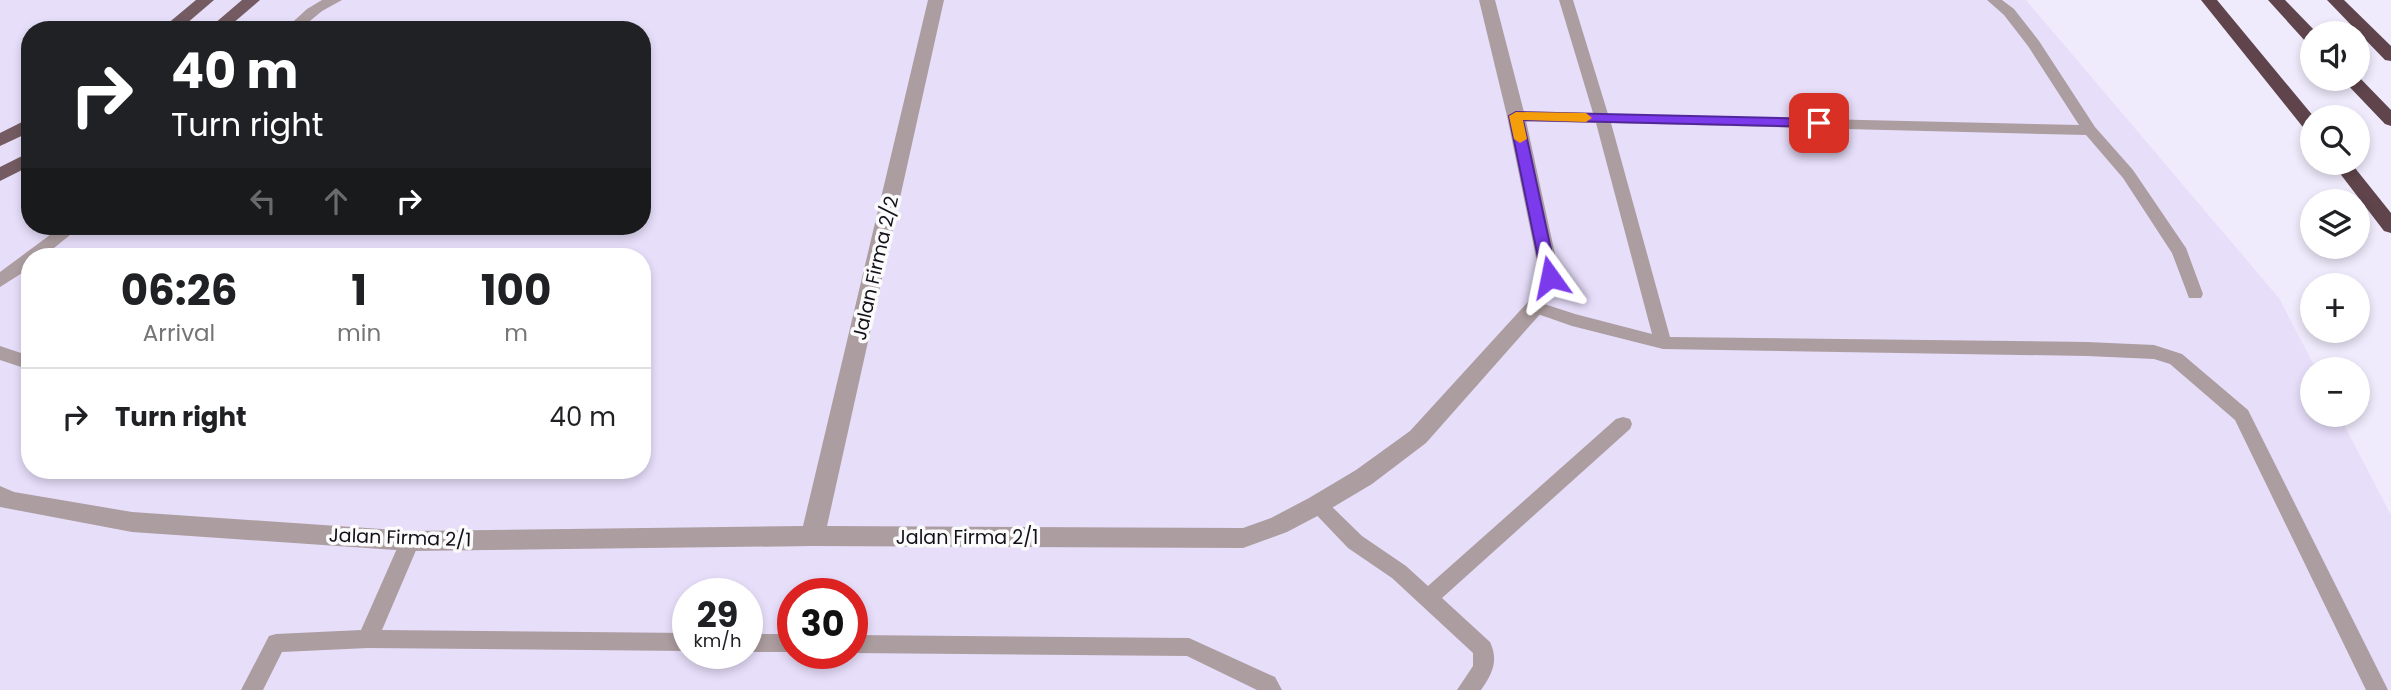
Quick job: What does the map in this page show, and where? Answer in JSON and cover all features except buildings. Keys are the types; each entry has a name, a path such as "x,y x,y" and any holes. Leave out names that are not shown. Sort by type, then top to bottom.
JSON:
{"highway":[{"path":"2209,0 2300,112"},
{"path":"2276,0 2300,25"},
{"path":"2335,0 2391,56"},
{"path":"2363,91 2391,120"},
{"path":"2351,175 2391,226"}],"main road":[{"path":"179,21 206,0"},
{"path":"226,21 252,0"},
{"path":"0,140 21,129"},
{"path":"0,175 21,163"}],"street":[{"name":"Jalan Firma 2/2","path":"813,536 936,0"},
{"name":"Jalan Firma 2/1","path":"0,495 9,502 132,522 410,541 813,536 1243,538 1279,525 1317,505 1364,477 1418,437 1535,307 1550,277 1516,116 1487,0"}],"lane":[{"path":"301,21 316,8 335,0"},
{"path":"1566,0 1602,118 1663,343"},
{"path":"1994,0 2009,12 2034,44 2090,130 2128,174 2180,252 2195,294"},
{"path":"1516,116 2090,130"},
{"path":"44,248 61,235"},
{"path":"0,281 21,265"},
{"path":"1535,307 1572,320 1663,343 2087,349 2154,352 2176,359 2242,415 2378,690"},
{"path":"0,353 21,360"},
{"path":"1428,598 1623,424"},
{"path":"1317,505 1355,542 1399,572 1483,649 1484,668 1473,689"},
{"path":"368,639 410,541"},
{"path":"252,690 276,643 368,639 672,642"},
{"path":"868,644 1189,647 1267,684 1271,690"}],"shaded area":[{"path":"0,0 2026,0 2279,298 2300,343 2310,357 2300,357 2300,427 2345,427 2391,515 2391,690 0,690"}],"slow traffic":[{"path":"1520,139 1516,116 1586,118"}],"route":[{"path":"1550,277 1516,116 1819,123"}]}
